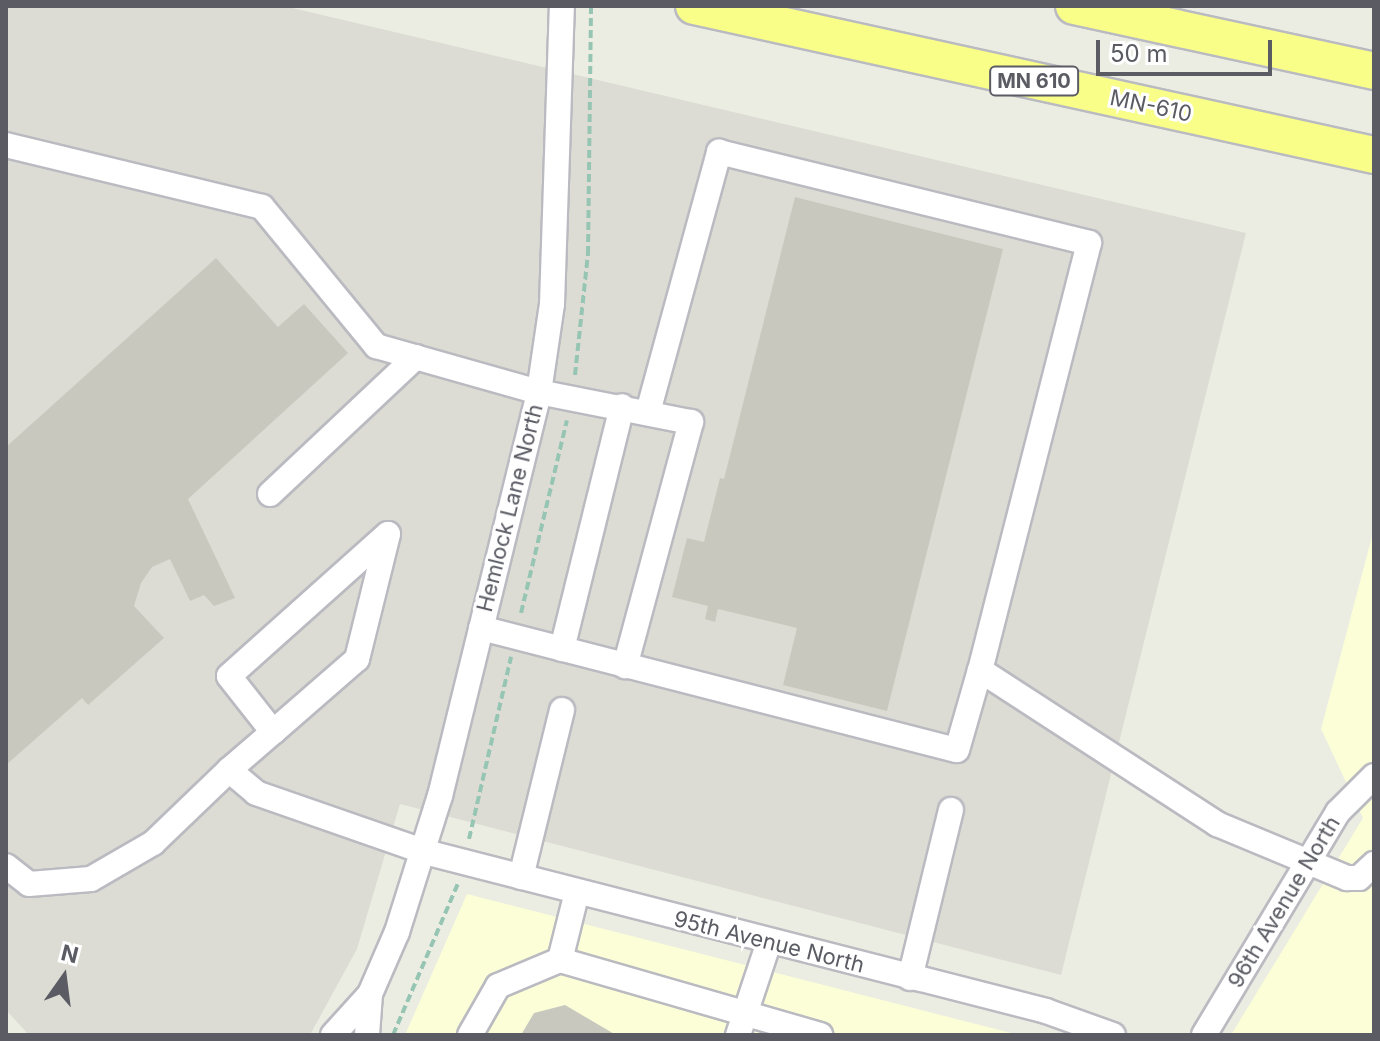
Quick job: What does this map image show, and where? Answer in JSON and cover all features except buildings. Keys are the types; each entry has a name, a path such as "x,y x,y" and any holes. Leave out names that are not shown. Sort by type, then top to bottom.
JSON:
{"highway":[{"name":"MN-610","path":"694,6 1374,155"},
{"path":"1074,6 1374,71"}],"street":[{"name":"Hemlock Lane North","path":"367,1035 370,994 425,852 539,392 552,304 562,6"},
{"path":"6,145 262,207 376,346 539,392 691,422 625,666"},
{"path":"481,628 957,750 1089,243 719,152 648,412"},
{"path":"270,494 416,357"},
{"path":"562,649 622,406"},
{"path":"6,866 29,884 91,879 153,843 229,770 273,732 357,659 388,534 229,676 273,732"},
{"path":"980,670 1217,824 1347,878 1359,878 1374,864"},
{"path":"521,877 562,710"},
{"name":"95th Avenue North","path":"229,770 256,793 425,852 1046,1011 1113,1035"},
{"name":"96th Avenue North","path":"1204,1035 1338,812 1374,776"},
{"path":"910,978 951,810"},
{"path":"560,960 577,892"},
{"path":"743,1025 769,942"},
{"path":"470,1035 498,986 560,960 743,1025 820,1035"},
{"name":"Hemlock Lane North","path":"333,1035 370,994"}],"path":[{"path":"590,58 591,6"}],"shaded area":[{"path":"6,6 284,6 1246,233 1061,975 400,804 357,949 310,1035 29,1035 6,1010"},
{"path":"1374,529 1374,1035 1231,1035 1363,818 1321,729"},
{"path":"467,894 1019,1035 405,1035"}]}
